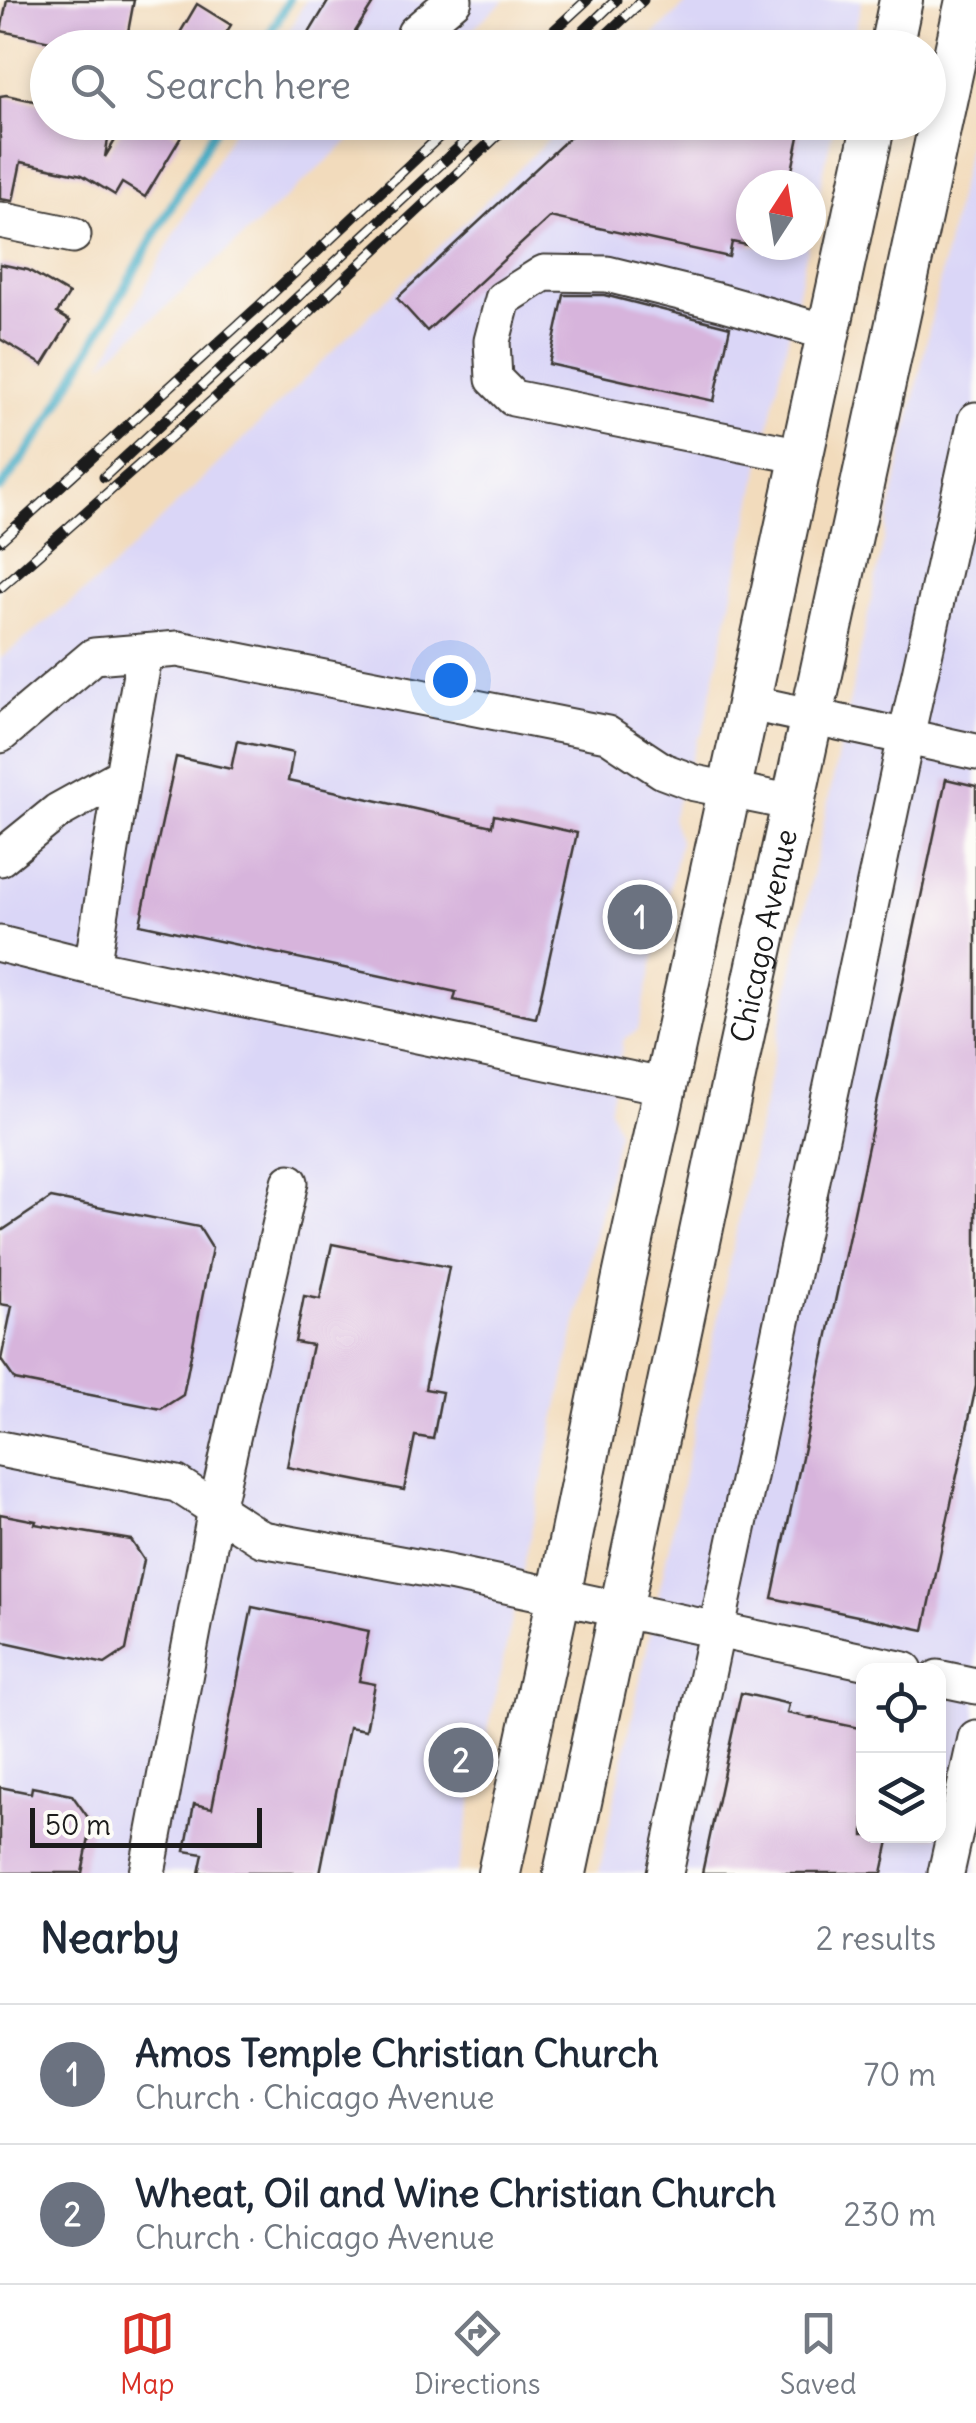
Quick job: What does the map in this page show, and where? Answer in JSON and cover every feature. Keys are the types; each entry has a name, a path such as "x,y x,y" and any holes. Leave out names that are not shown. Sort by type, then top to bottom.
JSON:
{"main road":[{"path":"895,29 916,0"},
{"name":"Chicago Avenue","path":"946,102 968,0"},
{"path":"498,1873 870,140"},
{"name":"Chicago Avenue","path":"565,1873 938,140"}],"street":[{"path":"419,30 454,0"},
{"path":"0,220 73,235"},
{"path":"802,456 512,398 494,379 492,341 503,299 544,273 607,274 829,332"},
{"path":"664,1873 976,420"},
{"path":"0,736 94,656 178,649 607,734 663,771 695,783 794,803"},
{"path":"92,967 145,652"},
{"path":"750,702 976,752"},
{"path":"0,858 58,811 124,775"},
{"path":"0,944 92,967 667,1087"},
{"path":"147,1873 216,1510 290,1182"},
{"path":"0,1448 178,1484 262,1539 449,1573 873,1663"},
{"path":"946,1680 976,1686"},
{"path":"946,1873 976,1738"}],"shaded area":[{"path":"306,0 505,0 471,30 289,30"},
{"path":"690,0 862,0 855,30 659,30"},
{"path":"976,110 976,1873 599,1873"},
{"path":"227,140 350,140 102,364"},
{"path":"548,140 830,140 824,170 736,170 736,260 805,260 703,732 672,818 680,841 638,1030 624,1039 609,1108 618,1131 457,1873 0,1873 0,659 105,575"}],"building":[{"path":"7,0 134,0 128,30 30,30 30,37 1,31"},
{"path":"329,0 375,0 356,30 311,30"},
{"path":"197,4 231,25 228,30 182,30"},
{"path":"0,96 30,100 30,140 108,140 105,157 115,140 179,140 145,197 122,183 115,195 82,175 21,162 13,201 0,199"},
{"path":"567,140 798,140 792,170 736,170 736,243 732,242 729,257 550,217 427,331 397,298"},
{"path":"0,264 28,270 69,294 57,313 70,321 43,365 0,339"},
{"path":"564,295 604,295 730,327 714,401 549,364"},
{"path":"237,741 293,753 288,781 492,826 494,815 577,833 536,1018 454,1000 456,992 140,924 176,757 231,769"},
{"path":"946,779 976,786 976,1386 924,1630 772,1598"},
{"path":"51,1198 199,1227 212,1248 183,1395 161,1409 15,1380 1,1360 12,1306 0,1304 0,1232"},
{"path":"332,1244 449,1267 425,1389 442,1392 433,1439 415,1436 404,1490 287,1467 312,1345 295,1342 304,1296 320,1299"},
{"path":"0,1514 131,1540 144,1560 126,1650 105,1664 0,1641"},
{"path":"252,1607 369,1631 359,1681 375,1684 366,1730 349,1727 320,1873 199,1873 203,1854 185,1851 194,1804 212,1808"},
{"path":"741,1693 789,1704 787,1713 856,1727 856,1843 888,1843 882,1873 702,1873"},
{"path":"0,1787 31,1793 32,1787 72,1795 92,1823 82,1873 0,1873"}],"waterway":[{"path":"272,30 289,0"},
{"path":"0,489 45,428 209,140"}],"railway":[{"path":"554,30 587,0"},
{"path":"585,30 616,0"},
{"path":"611,30 643,0"},
{"path":"0,541 436,140"},
{"path":"104,477 467,140"},
{"path":"0,588 259,359 493,140"}],"place":[{"name":"Amos Temple Christian Church","path":"640,917"},
{"name":"Wheat, Oil and Wine Christian Church","path":"461,1760"}]}
